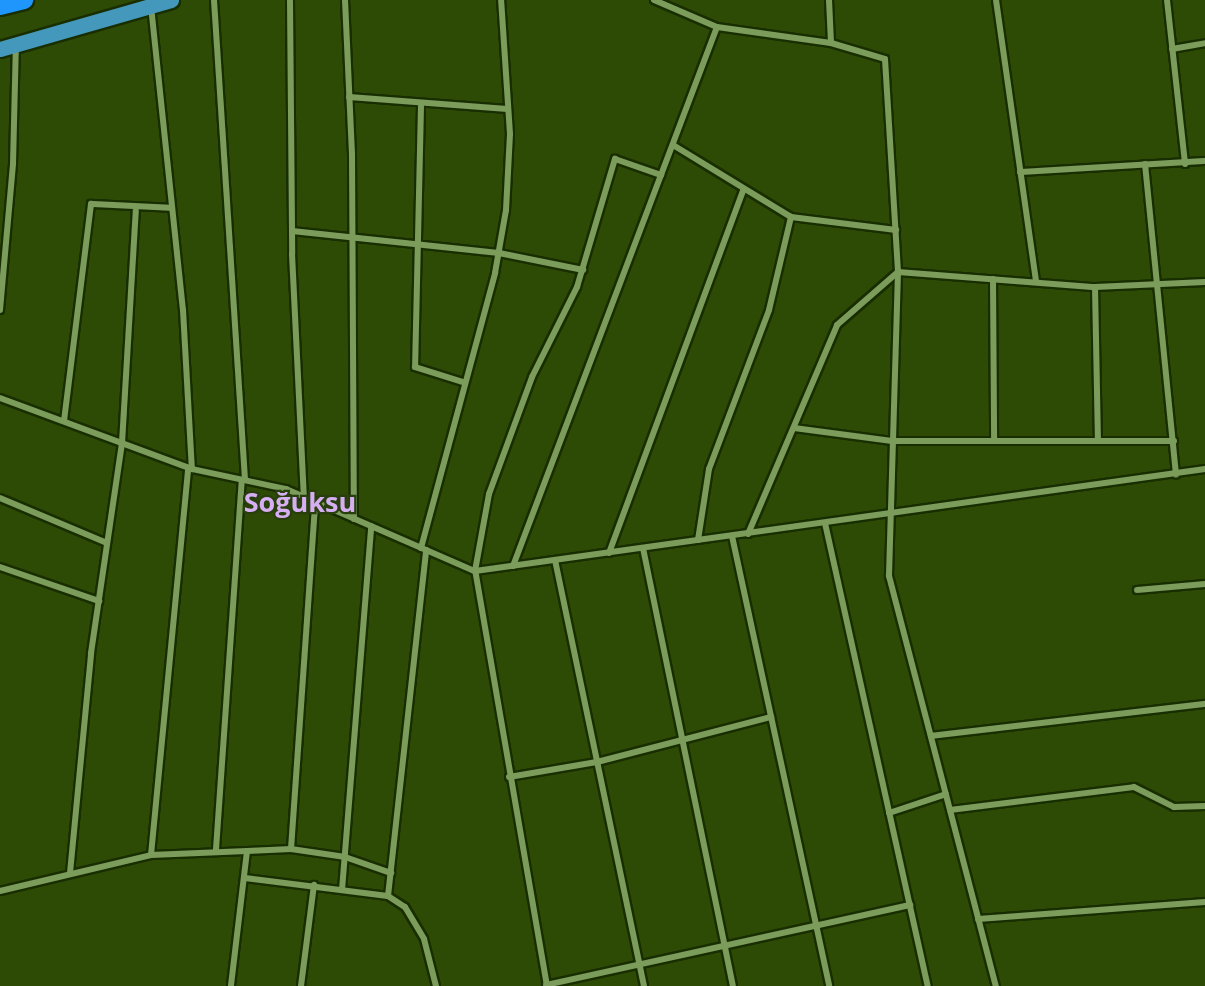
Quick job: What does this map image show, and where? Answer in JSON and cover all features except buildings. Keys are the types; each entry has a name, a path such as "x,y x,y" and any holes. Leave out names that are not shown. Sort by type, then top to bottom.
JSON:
{"highway":[{"path":"0,6 24,0"}],"main road":[{"path":"0,49 171,0"}],"street":[{"path":"214,0 243,480 216,849"},
{"path":"290,0 292,231 304,497"},
{"path":"345,0 350,97 354,519"},
{"path":"388,896 424,549 463,382 499,254 506,210 508,109 501,0"},
{"path":"654,0 717,27 831,43 885,59 898,272 889,514 889,576 996,986"},
{"path":"829,0 831,43"},
{"path":"996,0 1036,282"},
{"path":"1167,0 1185,165"},
{"path":"150,6 172,208 190,469 152,855"},
{"path":"513,566 717,27"},
{"path":"1172,49 1205,43"},
{"path":"0,310 13,164 16,44"},
{"path":"350,97 417,99 421,106 415,367 463,382"},
{"path":"421,106 508,109"},
{"path":"673,145 791,217 896,230"},
{"path":"661,175 615,159 583,270 532,377 489,494 475,571 546,985 816,929 909,905"},
{"path":"1020,172 1185,165 1205,161"},
{"path":"1145,165 1160,284 1176,474"},
{"path":"609,553 744,189"},
{"path":"64,422 91,204 136,210 172,208"},
{"path":"70,873 99,602 122,443 136,210"},
{"path":"698,540 709,469 769,310 791,217"},
{"path":"292,231 419,247 499,254 583,270"},
{"path":"748,534 837,325 898,272 1095,287 1205,282"},
{"path":"993,279 994,441"},
{"path":"1095,287 1098,441"},
{"path":"0,398 190,469 243,480 304,497 475,571 1205,469"},
{"path":"794,428 892,441 1174,441"},
{"path":"0,498 107,543"},
{"path":"291,849 315,502"},
{"path":"825,523 927,986"},
{"path":"342,890 371,526"},
{"path":"732,536 829,986"},
{"path":"643,548 733,986"},
{"path":"555,560 644,986"},
{"path":"0,567 99,602"},
{"path":"1137,590 1205,584"},
{"path":"931,736 1205,704"},
{"path":"510,777 597,762 682,738 771,717"},
{"path":"950,810 1134,787 1174,807 1205,806"},
{"path":"889,813 946,794"},
{"path":"0,891 152,855 216,849 247,851 291,849 345,856 391,873"},
{"path":"231,986 247,851"},
{"path":"245,878 388,896 405,907 424,939 436,986"},
{"path":"301,986 314,885"},
{"path":"978,919 1205,902"}],"district":[{"name":"Soğuksu","path":"300,502"}]}
